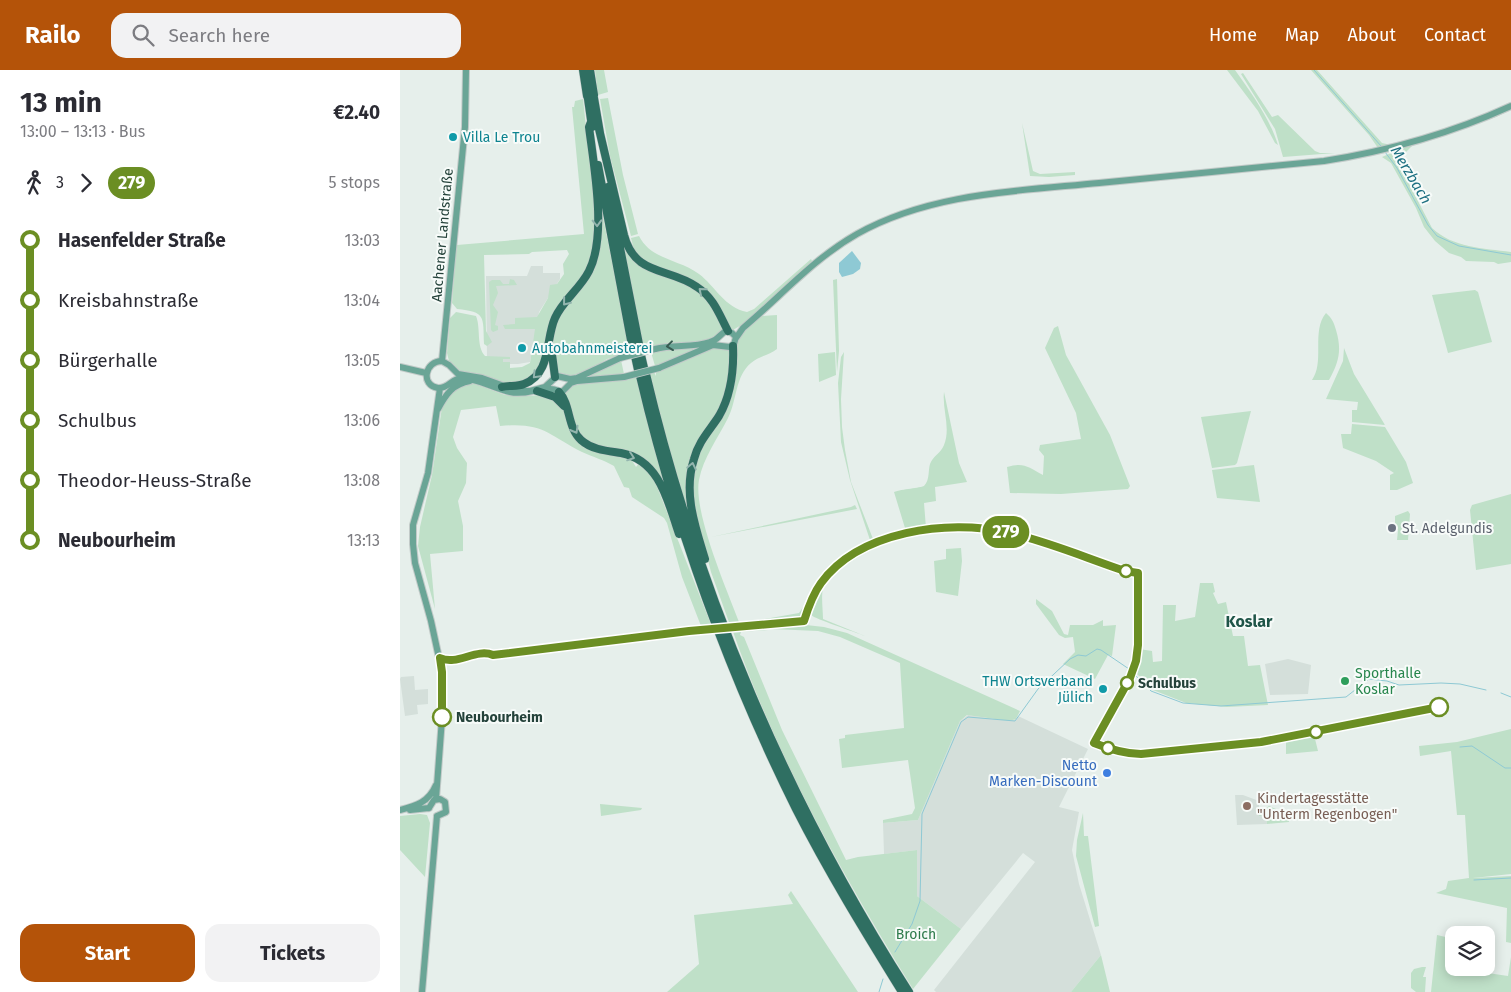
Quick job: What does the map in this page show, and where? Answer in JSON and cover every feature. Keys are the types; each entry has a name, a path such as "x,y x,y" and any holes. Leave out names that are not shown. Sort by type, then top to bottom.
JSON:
{"highway":[{"path":"584,70 626,241 631,252 638,260 650,268 684,280 698,288 714,302 732,337 734,364 726,399 718,418 698,449 689,483 692,514 711,581 720,624"},
{"path":"590,70 591,122 610,235 637,353 690,534 714,598"},
{"path":"502,387 522,385 538,375 545,364 552,328 558,313 586,275 596,249 598,222 589,127 591,122"},
{"path":"599,129 637,353"},
{"path":"550,340 554,379"},
{"path":"642,372 649,415 684,536 705,593"},
{"path":"556,390 564,399 574,432 585,443 598,449 634,457 652,470 662,486 680,538 720,624 766,745 828,867 902,992"},
{"path":"537,391 555,397 562,403 568,415"},
{"path":"725,637 803,806 833,863 909,992"}],"main road":[{"name":"Aachener Landstraße","path":"442,361 466,111 466,70"},
{"path":"426,373 430,383 440,388 460,378 479,381 512,392 565,390 568,382 620,358 666,346 721,342 727,348 732,337 799,276 843,242 895,216 932,204 976,196 1324,161 1388,149 1468,123 1511,106"},
{"path":"721,342 723,333 732,337"},
{"path":"452,370 458,374 482,378 502,387 518,391 530,390 545,387 560,375 568,382 624,377 659,368 721,342"},
{"path":"426,373 432,364 442,361 450,365 453,376 451,382"},
{"path":"400,367 426,373"},
{"path":"554,379 556,390"},
{"path":"437,412 446,395 453,387 463,382 479,381"},
{"path":"438,799 447,702 431,620 415,563 412,544 413,525 427,481 440,388"},
{"path":"438,799 443,677"},
{"path":"400,810 427,800 434,791 438,781"},
{"path":"438,799 444,802 446,809 442,815 437,816 432,814 429,808 430,803 438,799"},
{"path":"400,810 429,808"},
{"path":"422,992 437,816"}],"shaded area":[{"path":"531,266 543,266 543,273 560,273 560,279 539,312 530,362 503,364 487,357 486,276 527,276"},
{"path":"1288,659 1311,665 1308,694 1270,695 1265,664"},
{"path":"414,676 415,690 428,689 428,704 417,705 418,714 405,716 400,679 401,677"},
{"path":"968,715 1009,721 1016,719 1018,716 1088,749 1059,807 1079,812 1072,850 1079,884 1101,955 1071,992 936,992 934,990 1035,862 1023,853 961,929 917,896 917,850 884,854 883,823 918,820 960,721"},
{"name":"Kindertagesstätte \"Unterm Regenbogen\"","path":"1235,795 1243,795 1259,801 1259,815 1266,815 1267,824 1237,825"}],"green space":[{"path":"595,70 604,70 608,92 598,95"},
{"path":"1227,70 1235,70 1248,88 1265,115 1278,145 1275,143 1258,111"},
{"path":"1311,70 1317,70 1382,143 1391,145 1378,148 1369,135"},
{"path":"1243,73 1272,117 1278,115 1315,151 1335,153 1283,157 1275,129 1241,74"},
{"path":"608,98 623,175 638,234 631,236 610,156 600,99"},
{"path":"583,99 594,202 595,233 592,255 585,273 561,304 543,362 532,377 514,384 459,372 449,361 447,353 450,318 456,312 476,316 480,347 485,356 510,357 510,359 503,359 503,362 510,362 510,368 522,367 530,363 535,329 505,329 503,325 515,324 515,318 537,317 548,298 550,285 557,284 564,274 563,264 569,254 567,250 532,252 529,254 484,255 486,331 492,342 487,346 484,344 483,321 481,317 473,312 457,309 452,303 456,247 457,245 584,234 572,107 574,107 575,101"},
{"path":"1507,110 1496,117 1413,145 1397,161 1432,228 1440,235 1469,246 1511,252 1511,262 1498,264 1494,262 1466,261 1449,253 1435,241 1424,227 1416,208 1391,163 1382,157 1416,142"},
{"path":"1022,123 1033,171 1040,174 1075,172 1075,175 1030,176"},
{"path":"612,189 631,254 704,293 724,329 712,341 650,346 649,342 647,343 648,347 643,348"},
{"path":"600,202 630,352 607,359 581,375 569,376 557,373 552,335 560,312 588,276"},
{"path":"639,236 644,244 658,255 699,274 732,306 747,312 754,309 811,259 812,261 748,321 733,330 729,328 706,291 648,265 634,250 631,238"},
{"path":"510,279 514,280 517,285 496,286 498,293 493,305 498,312 495,325 498,326 498,330 493,332 491,330 489,282 500,280 503,284 509,284"},
{"path":"837,279 839,351 837,372 833,280"},
{"path":"1475,290 1478,292 1492,342 1448,353 1432,295"},
{"path":"1326,313 1333,321 1336,330 1339,356 1329,380 1312,380 1318,364 1319,329"},
{"path":"777,315 777,349 754,361 746,368 739,382 731,411 707,456 699,480 701,511 706,531 739,622 738,624 730,625 711,572 692,497 697,458 712,430 723,417 727,407 737,370 734,350 739,337 761,316"},
{"path":"1058,326 1066,355 1110,435 1130,486 1128,489 1061,494 1010,493 1007,467 1022,465 1043,475 1044,456 1039,450 1040,445 1081,439 1076,413 1045,348 1054,328"},
{"path":"712,344 659,366 655,366 651,352"},
{"path":"713,346 731,349 732,359 724,401 689,474 701,548 679,485 649,374 654,372 656,376 656,372"},
{"path":"1344,348 1354,374 1385,425 1352,422 1352,410 1357,410 1358,402 1326,399 1343,361"},
{"path":"835,352 836,375 819,382 818,354"},
{"path":"844,352 841,399 845,450 851,482 873,539 905,528 894,492 922,487 926,484 930,464 943,448 946,439 947,425 944,392 959,463 967,482 935,487 936,501 924,503 926,528 876,541 870,540 850,480 841,442 838,383 841,357"},
{"path":"621,360 624,374 583,378"},
{"path":"636,377 672,509 652,468 598,448 579,436 563,394 571,386 587,381 622,381"},
{"path":"473,383 505,395 545,395 563,406 568,423 577,439 631,459 636,467 640,462 654,479 712,627 647,634 701,626 682,577 664,518 632,497 629,488 624,487 614,466 536,428 514,425 500,426 496,406 461,410 453,437 457,448 467,463 466,483 458,501 463,526 463,551 430,554 435,609 418,546 420,527 432,475 442,407 454,389"},
{"path":"1251,411 1237,463 1235,465 1212,468 1201,417"},
{"path":"1352,424 1385,427 1406,462 1413,483 1397,490 1390,490 1390,475 1394,473 1376,461 1343,448 1341,434 1351,434"},
{"path":"1254,465 1260,502 1217,498 1212,470"},
{"path":"1511,494 1511,564 1476,570 1470,510 1472,505"},
{"path":"855,505 857,509 711,537 851,507"},
{"path":"1408,511 1410,514 1408,540 1397,540 1398,530 1395,529 1395,516"},
{"path":"934,531 934,533 886,544 864,554 842,568 826,582 822,592 823,619 865,636 811,615 815,596 825,580 839,566 876,546 916,534"},
{"path":"867,543 825,575 828,571"},
{"path":"961,548 962,561 958,596 936,592 934,561 946,559 946,549"},
{"path":"820,582 800,616 741,623 799,613"},
{"path":"1200,583 1213,583 1215,592 1213,593 1218,604 1226,602 1233,636 1244,636 1248,666 1260,665 1268,705 1227,707 1186,703 1153,690 1137,674 1139,649 1152,651 1153,662 1162,661 1163,605 1176,605 1175,621 1195,617"},
{"path":"1036,599 1052,611 1064,634 1068,635 1070,625 1093,625 1103,620 1103,626 1116,625 1112,656 1108,655 1095,679 1063,664 1075,652 1073,637 1065,638 1059,635 1036,604"},
{"path":"797,624 824,627 847,633 1020,711 1016,719 1009,721 967,715 960,721 918,820 883,823 883,820 912,814 915,808 908,760 842,768 839,739 845,738 845,735 904,728 900,663 840,637 818,631 772,629 772,626"},
{"name":"Broich","path":"756,627 758,630 768,630 741,632 740,635 744,637 782,730 846,860 917,850 917,896 961,929 913,989 861,903 812,814 769,723 732,629"},
{"path":"1511,729 1511,874 1473,878 1511,876 1511,943 1506,942 1507,908 1436,893 1446,889 1448,881 1469,878 1465,815 1457,815 1451,751 1420,756 1419,746 1457,742"},
{"path":"1314,735 1318,751 1286,754 1286,740"},
{"path":"600,804 642,808 641,810 601,816"},
{"path":"1269,806 1288,814 1289,822 1267,824 1266,815 1259,816 1259,813"},
{"path":"1083,813 1084,836 1088,836 1099,926 1095,927 1076,856 1077,840"},
{"path":"427,815 430,823 425,877 400,850 400,816"},
{"path":"791,891 858,992 667,992 699,964 694,915 793,904 788,895"},
{"path":"1437,935 1445,937 1445,976 1495,976 1495,974 1508,976 1511,957 1511,992 1431,992"},
{"path":"1101,955 1110,992 1071,992"},
{"path":"1426,967 1423,977 1426,977 1425,992 1416,992 1411,988 1411,973 1414,969"}],"water":[{"path":"852,251 861,263 860,269 853,274 842,277 839,272 839,263"}],"waterway":[{"name":"Merzbach","path":"1314,70 1381,146"},
{"name":"Merzbach","path":"1385,152 1397,168 1428,225 1437,236 1459,246 1511,255"},
{"path":"895,952 912,924 920,901 922,814 961,722 968,717 1015,721 1038,689 1070,659 1078,655 1086,656 1097,649 1101,650 1129,669 1151,691 1183,703 1221,706 1346,697 1369,679 1387,681 1399,685 1460,684 1486,690"},
{"path":"1501,693 1511,697"},
{"path":"1460,747 1472,746 1505,768 1511,768"},
{"path":"1474,880 1511,878"},
{"path":"879,992 883,979"}],"bus line":[{"name":"279","path":"442,717 443,694 440,658 447,660 472,657 483,653 493,655 689,631 804,621 808,608 824,580 834,569 862,549 915,531 942,528 984,529 1014,534 1125,571 1138,573 1136,661 1130,678 1094,743 1106,748 1130,754 1141,754 1261,742 1439,707"}],"place":[{"name":"Villa Le Trou","path":"453,137"},
{"name":"Autobahnmeisterei","path":"522,348"},
{"name":"St. Adelgundis","path":"1392,528"},
{"name":"Sporthalle Koslar","path":"1345,681"},
{"name":"Schulbus","path":"1127,683"},
{"name":"THW Ortsverband Jülich","path":"1103,689"},
{"name":"Neubourheim","path":"442,717"},
{"name":"Netto Marken-Discount","path":"1107,773"},
{"name":"Kindertagesstätte \"Unterm Regenbogen\"","path":"1247,806"}],"district":[{"name":"Koslar","path":"1249,621"}]}
